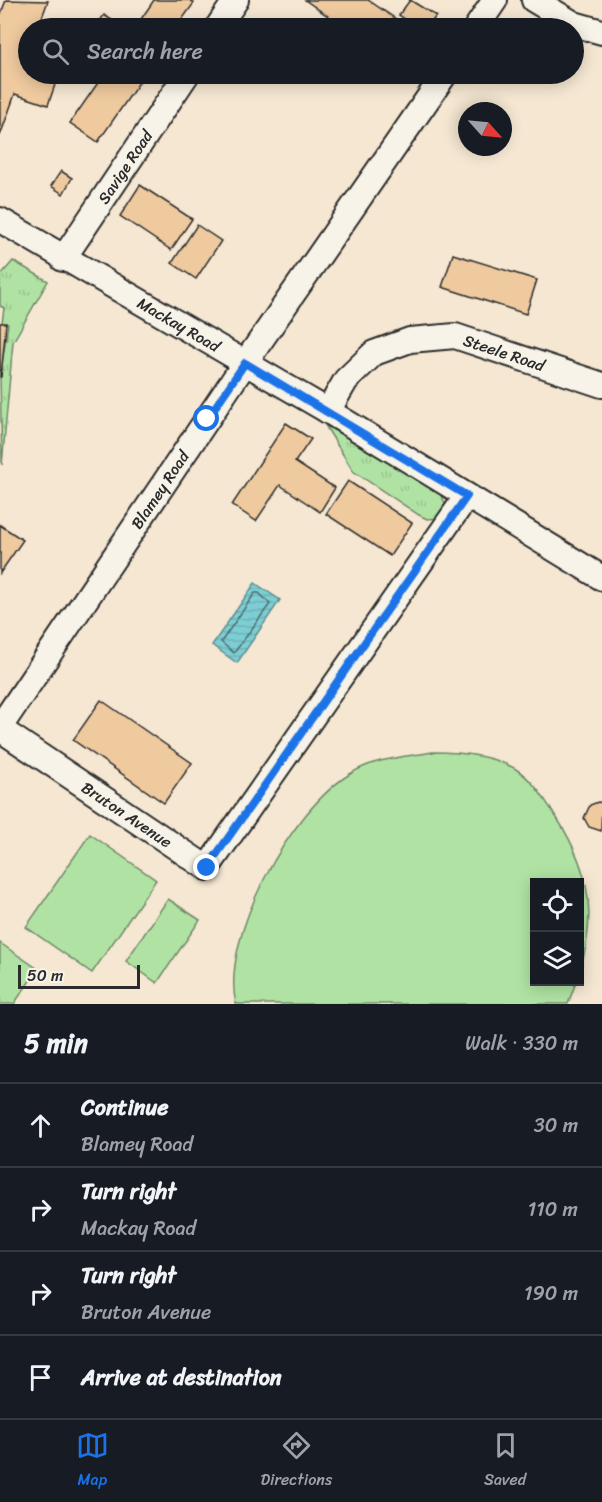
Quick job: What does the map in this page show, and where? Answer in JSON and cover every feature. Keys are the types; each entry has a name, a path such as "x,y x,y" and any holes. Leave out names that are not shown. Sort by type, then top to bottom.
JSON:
{"street":[{"path":"224,18 236,0"},
{"path":"483,18 495,0"},
{"path":"534,0 564,18"},
{"path":"584,27 602,32"},
{"name":"Savige Road","path":"63,259 179,84"},
{"name":"Blamey Road","path":"0,728 245,363 438,84"},
{"name":"Mackay Road","path":"0,220 63,259 328,411 602,578"},
{"name":"Steele Road","path":"328,411 346,380 374,353 410,340 455,336 602,385"},
{"name":"Bruton Avenue","path":"0,728 207,868 467,496"}],"green space":[{"path":"13,261 48,281 13,342 2,465 0,378 8,324 2,323 4,308 0,306 0,276"},
{"path":"325,425 439,491 445,503 440,518 427,519 419,515 353,471"},
{"path":"433,752 475,755 514,768 535,786 563,829 584,878 530,878 530,986 575,986 568,1004 236,1004 234,976 239,945 250,911 265,877 284,844 305,815 328,791 350,774 390,759"},
{"path":"90,834 156,880 92,973 26,927"},
{"path":"584,878 589,906 584,955"},
{"path":"168,899 200,920 157,983 126,961"},
{"path":"0,943 38,969 14,1004 0,1004"}],"water":[{"path":"255,583 280,600 237,663 212,645"}],"building":[{"path":"6,0 48,1 42,18 18,18 18,84 55,84 48,105 15,94 0,136 0,16"},
{"path":"154,0 190,0 194,3 183,18 142,18"},
{"path":"305,0 368,0 394,18 331,18"},
{"path":"410,0 436,16 434,18 403,18 399,15"},
{"path":"97,84 138,84 98,142 70,123"},
{"path":"61,171 72,178 63,194 51,186"},
{"path":"140,185 192,219 171,250 120,216"},
{"path":"197,225 221,241 196,279 172,263"},
{"path":"453,254 537,280 526,314 442,287"},
{"path":"0,323 6,323 1,377 0,377"},
{"path":"286,423 311,439 295,462 335,488 320,512 280,485 256,521 232,505"},
{"path":"348,481 412,523 390,556 326,514"},
{"path":"0,525 23,540 0,573"},
{"path":"101,700 192,763 164,803 73,740"},
{"path":"602,803 601,831 589,827 584,818 590,805"}],"route":[{"path":"207,419 245,363 467,496 207,868"}]}
